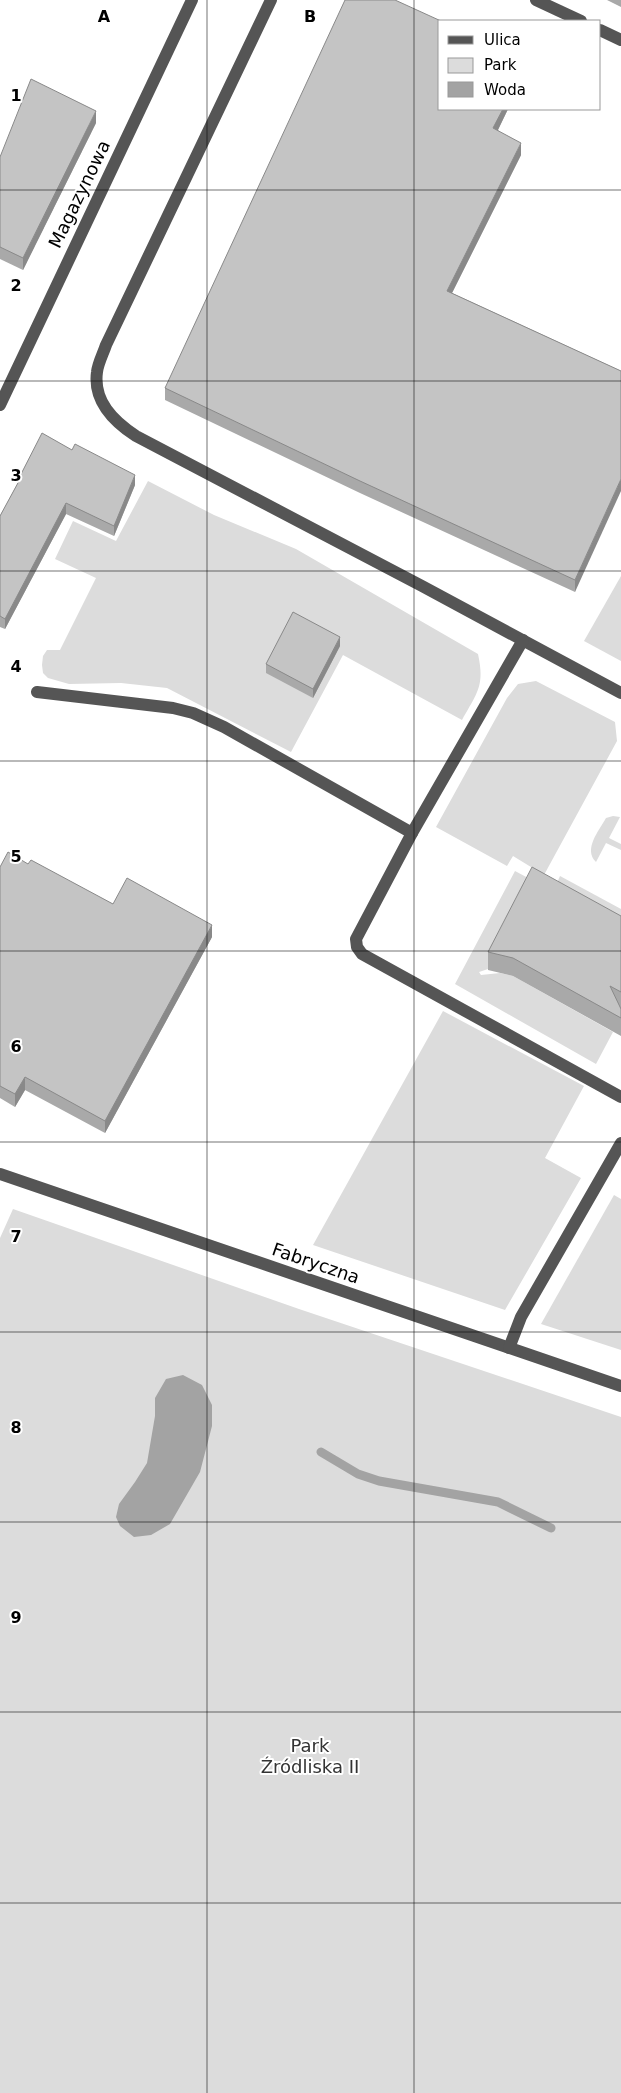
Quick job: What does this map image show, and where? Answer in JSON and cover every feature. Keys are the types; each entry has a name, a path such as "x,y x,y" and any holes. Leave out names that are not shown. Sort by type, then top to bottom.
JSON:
{"street":[{"name":"Magazynowa","path":"0,405 192,0"},
{"path":"272,0 106,346 97,370 96,386 99,397 107,412 118,425 136,436 621,693"},
{"path":"536,0 579,20"},
{"path":"601,30 621,40"},
{"path":"523,640 412,833 356,939 357,947 362,954 621,1097"},
{"path":"37,692 147,705 193,714 224,727 412,833"},
{"path":"509,1348 521,1317 621,1143"},
{"name":"Fabryczna","path":"0,1174 621,1386"}],"green space":[{"path":"148,481 214,515 296,549 478,654 481,674 480,682 476,696 462,720 343,655 291,752 167,688 121,683 69,684 48,678 43,673 43,656 47,650 60,650 96,578 55,559 73,521 116,541"},
{"path":"621,576 621,661 584,641"},
{"path":"536,681 615,722 617,741 544,875 513,856 507,866 436,827 507,698 518,684"},
{"path":"620,817 609,838 621,844 621,850 606,843 596,862 592,857 591,851 596,834 606,818"},
{"path":"515,871 530,879 488,969 479,972 481,975 500,973 513,976 613,1032 596,1064 455,984"},
{"path":"560,876 621,909 621,917 557,883"},
{"path":"443,1011 584,1086 545,1158 581,1178 505,1310 313,1245"},
{"path":"614,1195 621,1199 621,1350 541,1324"},
{"name":"Park Źródliska II","path":"13,1209 299,1309 621,1417 621,2093 0,2093 0,1238"}],"water":[{"path":"183,1375 202,1385 212,1405 212,1426 200,1472 170,1524 151,1535 134,1537 120,1526 116,1517 119,1504 147,1463 155,1416 155,1398 166,1379"}],"building":[{"path":"345,0 395,0 439,20 438,110 502,110 493,128 521,143 447,291 621,371 621,479 575,580 360,481 165,388"},
{"path":"31,79 96,111 23,258 0,247 0,157"},
{"path":"42,433 72,450 75,444 135,475 114,526 66,503 5,619 0,616 0,516"},
{"path":"293,612 340,637 313,689 266,664"},
{"path":"8,852 28,864 31,860 113,904 127,878 212,925 105,1121 25,1077 15,1094 0,1086 0,867"},
{"path":"532,867 621,916 621,992 610,986 621,1009 621,1018 513,958 488,952"}],"waterway":[{"path":"321,1452 358,1474 379,1481 498,1502 551,1528"}]}
